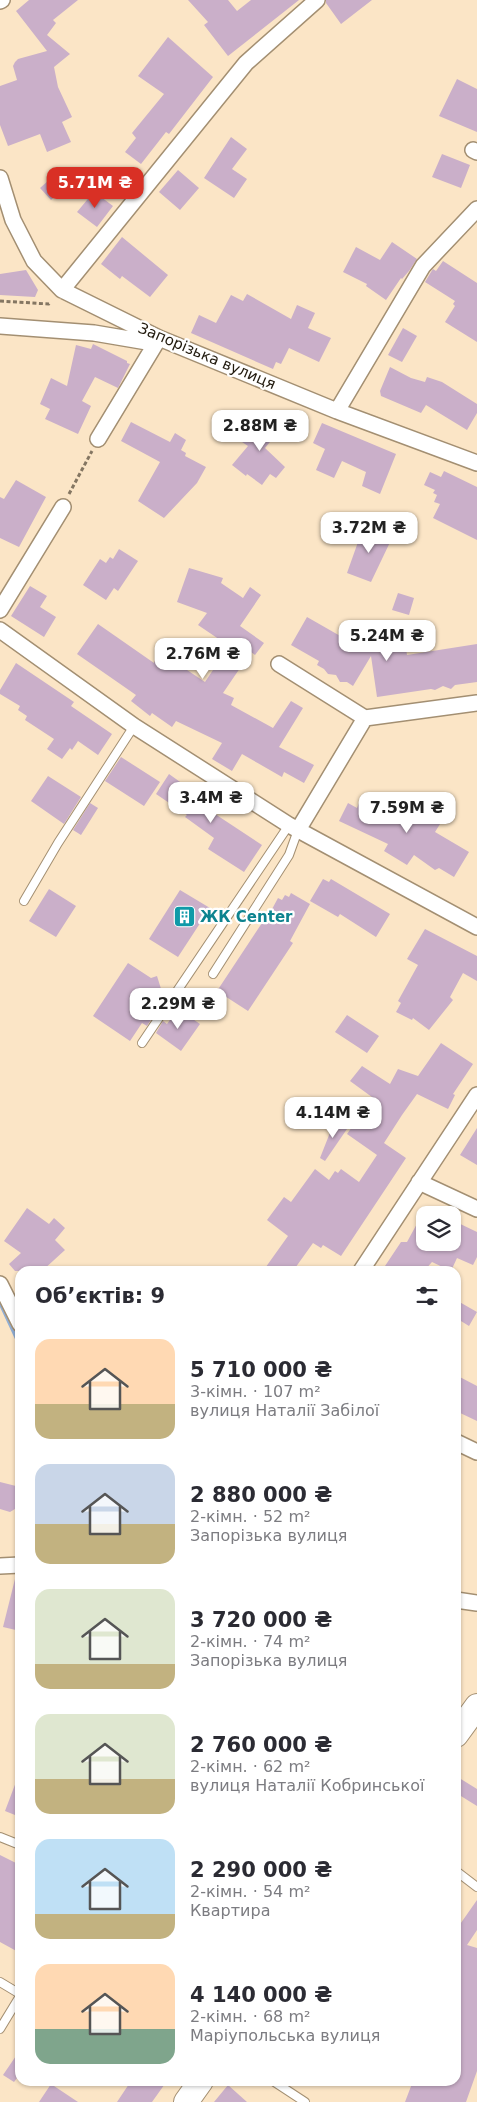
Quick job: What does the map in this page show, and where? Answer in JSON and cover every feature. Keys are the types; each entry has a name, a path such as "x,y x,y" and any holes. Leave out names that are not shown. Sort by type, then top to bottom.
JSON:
{"main road":[{"path":"461,1728 477,1706"},
{"path":"186,2102 197,2086"}],"street":[{"path":"62,290 246,63 317,0"},
{"name":"Запорізька вулиця","path":"0,178 12,220 34,260 62,290 159,338 337,411 477,463"},
{"path":"337,411 423,266 477,208"},
{"path":"0,326 94,333 147,342 159,338"},
{"path":"98,439 159,338"},
{"path":"0,610 63,507"},
{"path":"0,630 134,726 294,828 477,927"},
{"path":"278,664 365,718 477,703"},
{"path":"294,828 365,718"},
{"path":"363,1266 477,1095"},
{"path":"419,1182 477,1209"},
{"path":"0,1284 15,1314"},
{"path":"461,1444 477,1452"},
{"path":"0,1566 15,1565"},
{"path":"461,1601 477,1603"}],"lane":[{"path":"24,901 58,842 134,726"},
{"path":"213,974 289,855 294,828"},
{"path":"142,1043 294,828"},
{"path":"0,1837 15,1843"},
{"path":"461,1874 477,1886"},
{"path":"0,1982 15,1992"},
{"path":"0,2029 15,2004"},
{"path":"281,2086 305,2102"}],"path":[{"path":"0,301 49,304 62,290"},
{"path":"63,507 98,439"}],"building":[{"path":"29,0 78,0 53,20 56,23 47,35 70,54 54,67 58,87 72,117 62,122 71,142 47,152 40,134 8,146 0,125 0,86 17,80 13,66 15,62 18,59 47,51 16,11"},
{"path":"188,0 228,0 237,11 251,0 299,0 228,56 204,25 208,22"},
{"path":"326,0 372,0 341,24 326,3"},
{"path":"168,37 213,77 169,134 166,132 141,164 125,152 136,138 132,133 164,94 138,76"},
{"path":"457,79 477,89 477,132 439,116"},
{"path":"231,137 247,149 232,169 247,179 234,198 204,178"},
{"path":"442,154 470,165 461,188 432,177"},
{"path":"178,170 199,188 180,210 159,192"},
{"path":"57,173 68,184 51,200 40,188"},
{"path":"92,194 97,194 113,206 97,227 77,212"},
{"path":"122,237 168,275 150,297 122,276 120,279 101,264"},
{"path":"392,242 417,259 386,300 366,286 367,284 343,272 356,247 380,260"},
{"path":"443,261 477,283 477,342 445,322 455,306 453,304 455,301 425,282 433,269 436,271"},
{"path":"26,270 38,290 35,297 0,295 0,274"},
{"path":"247,294 291,319 297,305 315,313 308,328 331,338 319,362 289,348 281,364 276,362 273,369 191,333 199,315 216,323 231,295 243,301"},
{"path":"403,328 417,336 402,362 388,355"},
{"path":"93,344 130,364 118,388 95,377 82,401 91,406 78,434 45,419 50,409 40,404 51,378 67,386 76,345 91,349"},
{"path":"390,367 411,378 425,382 427,377 442,382 477,404 477,413 467,430 426,405 421,413 381,396 380,391"},
{"path":"266,413 283,426 265,448 285,467 276,478 270,474 262,485 232,465 248,446 242,442"},
{"path":"131,422 170,442 175,433 186,440 181,450 186,453 185,456 206,467 197,483 164,518 138,501 160,462 121,441"},
{"path":"322,423 396,454 380,494 362,486 366,472 342,461 334,478 316,470 325,449 313,443"},
{"path":"444,471 477,487 477,540 433,518 440,504 434,502 437,495 433,493 435,490 424,485 430,472 441,477"},
{"path":"16,480 46,497 19,547 0,538 0,497 4,499"},
{"path":"368,526 392,538 371,582 347,573 358,542 360,543"},
{"path":"119,549 138,561 118,591 114,588 106,600 83,585 100,559 106,563 110,557 113,559"},
{"path":"189,568 223,578 221,583 243,598 250,587 261,595 240,626 264,643 255,655 251,652 223,693 234,698 231,705 273,728 291,701 303,708 279,747 314,765 304,783 284,772 282,777 242,754 232,771 212,759 222,743 176,721 172,727 152,713 150,716 131,701 136,695 77,654 98,624 154,663 162,644 168,641 175,646 177,643 191,653 181,666 205,682 229,646 198,625 207,613 177,602"},
{"path":"30,586 47,596 40,607 56,617 44,637 11,616"},
{"path":"398,593 414,598 409,615 392,610"},
{"path":"307,617 342,637 346,630 382,652 406,648 407,655 477,644 477,682 455,685 451,689 443,686 435,690 377,697 371,656 353,686 347,682 340,682 336,675 328,674 317,665 319,661 291,645"},
{"path":"16,663 74,702 71,706 112,734 98,755 78,741 62,759 47,749 54,739 25,720 27,716 18,710 20,706 0,694 0,690"},
{"path":"121,757 160,782 144,806 105,781"},
{"path":"169,774 215,807 212,812 262,845 244,872 208,849 214,838 185,817 187,815 156,794"},
{"path":"48,776 81,797 64,824 31,801"},
{"path":"375,800 398,811 402,805 425,819 433,805 447,813 435,832 469,852 454,877 439,868 435,870 414,855 407,865 384,851 388,844 339,821 348,803 357,808 360,801 371,807"},
{"path":"90,803 98,808 81,835 73,830"},
{"path":"323,879 329,882 331,879 390,914 376,937 340,914 338,917 310,901"},
{"path":"49,889 76,906 56,937 29,921"},
{"name":"ЖК Center","path":"180,890 210,908 178,957 149,939"},
{"path":"291,893 310,904 290,941 293,943 248,1011 217,991 262,923 264,924 278,898 282,900 285,895 289,897"},
{"path":"425,929 477,956 477,981 463,973 450,997 453,1000 429,1030 413,1018 412,1020 396,1012 401,1003 398,1001 418,965 407,959"},
{"path":"128,963 151,978 157,976 162,992 155,994 145,1008 154,1015 147,1026 142,1023 130,1041 93,1016"},
{"path":"178,1009 200,1024 181,1051 156,1033 163,1021 167,1024"},
{"path":"347,1015 379,1036 367,1053 335,1032"},
{"path":"441,1043 473,1064 453,1094 455,1095 448,1109 417,1094 402,1115 384,1143 406,1158 341,1256 323,1245 321,1248 313,1243 297,1266 267,1266 288,1236 267,1220 284,1197 291,1202 315,1169 329,1180 335,1171 338,1173 341,1169 359,1182 377,1155 347,1134 357,1120 361,1123 376,1100 350,1081 362,1066 390,1084 398,1069 418,1076"},
{"path":"335,1120 347,1129 325,1161 320,1158"},
{"path":"477,1128 477,1165 460,1155"},
{"path":"27,1208 49,1224 54,1218 65,1228 55,1240 65,1250 47,1266 15,1266 15,1271 9,1264 21,1253 4,1241"},
{"path":"461,1224 477,1232 477,1257 473,1265 457,1258 453,1266 440,1266 432,1262 428,1266 385,1266 401,1242 407,1242 416,1226 416,1251 461,1251"},
{"path":"461,1303 477,1312 469,1326 461,1321"},
{"path":"461,1378 477,1386 477,1421 461,1413"},
{"path":"0,1482 15,1486 15,1509 10,1512 0,1509"},
{"path":"15,1579 15,1630 3,1627"},
{"path":"461,1779 477,1789 477,1806 461,1796"},
{"path":"15,1785 15,1815 5,1811"},
{"path":"0,1855 15,1862 15,1950 0,1942"},
{"path":"477,1900 477,1930 467,1945 477,1948 477,2071 466,2102 405,2102 411,2086 461,2086 461,1923"},
{"path":"15,2057 15,2081 14,2082 3,2075"},
{"path":"50,2086 54,2086 78,2102 39,2102"},
{"path":"128,2086 163,2086 152,2102 117,2102"},
{"path":"229,2086 247,2102 214,2102"}],"waterway":[{"path":"0,1301 15,1333"}],"place":[{"name":"ЖК Center","path":"184,917"}]}
